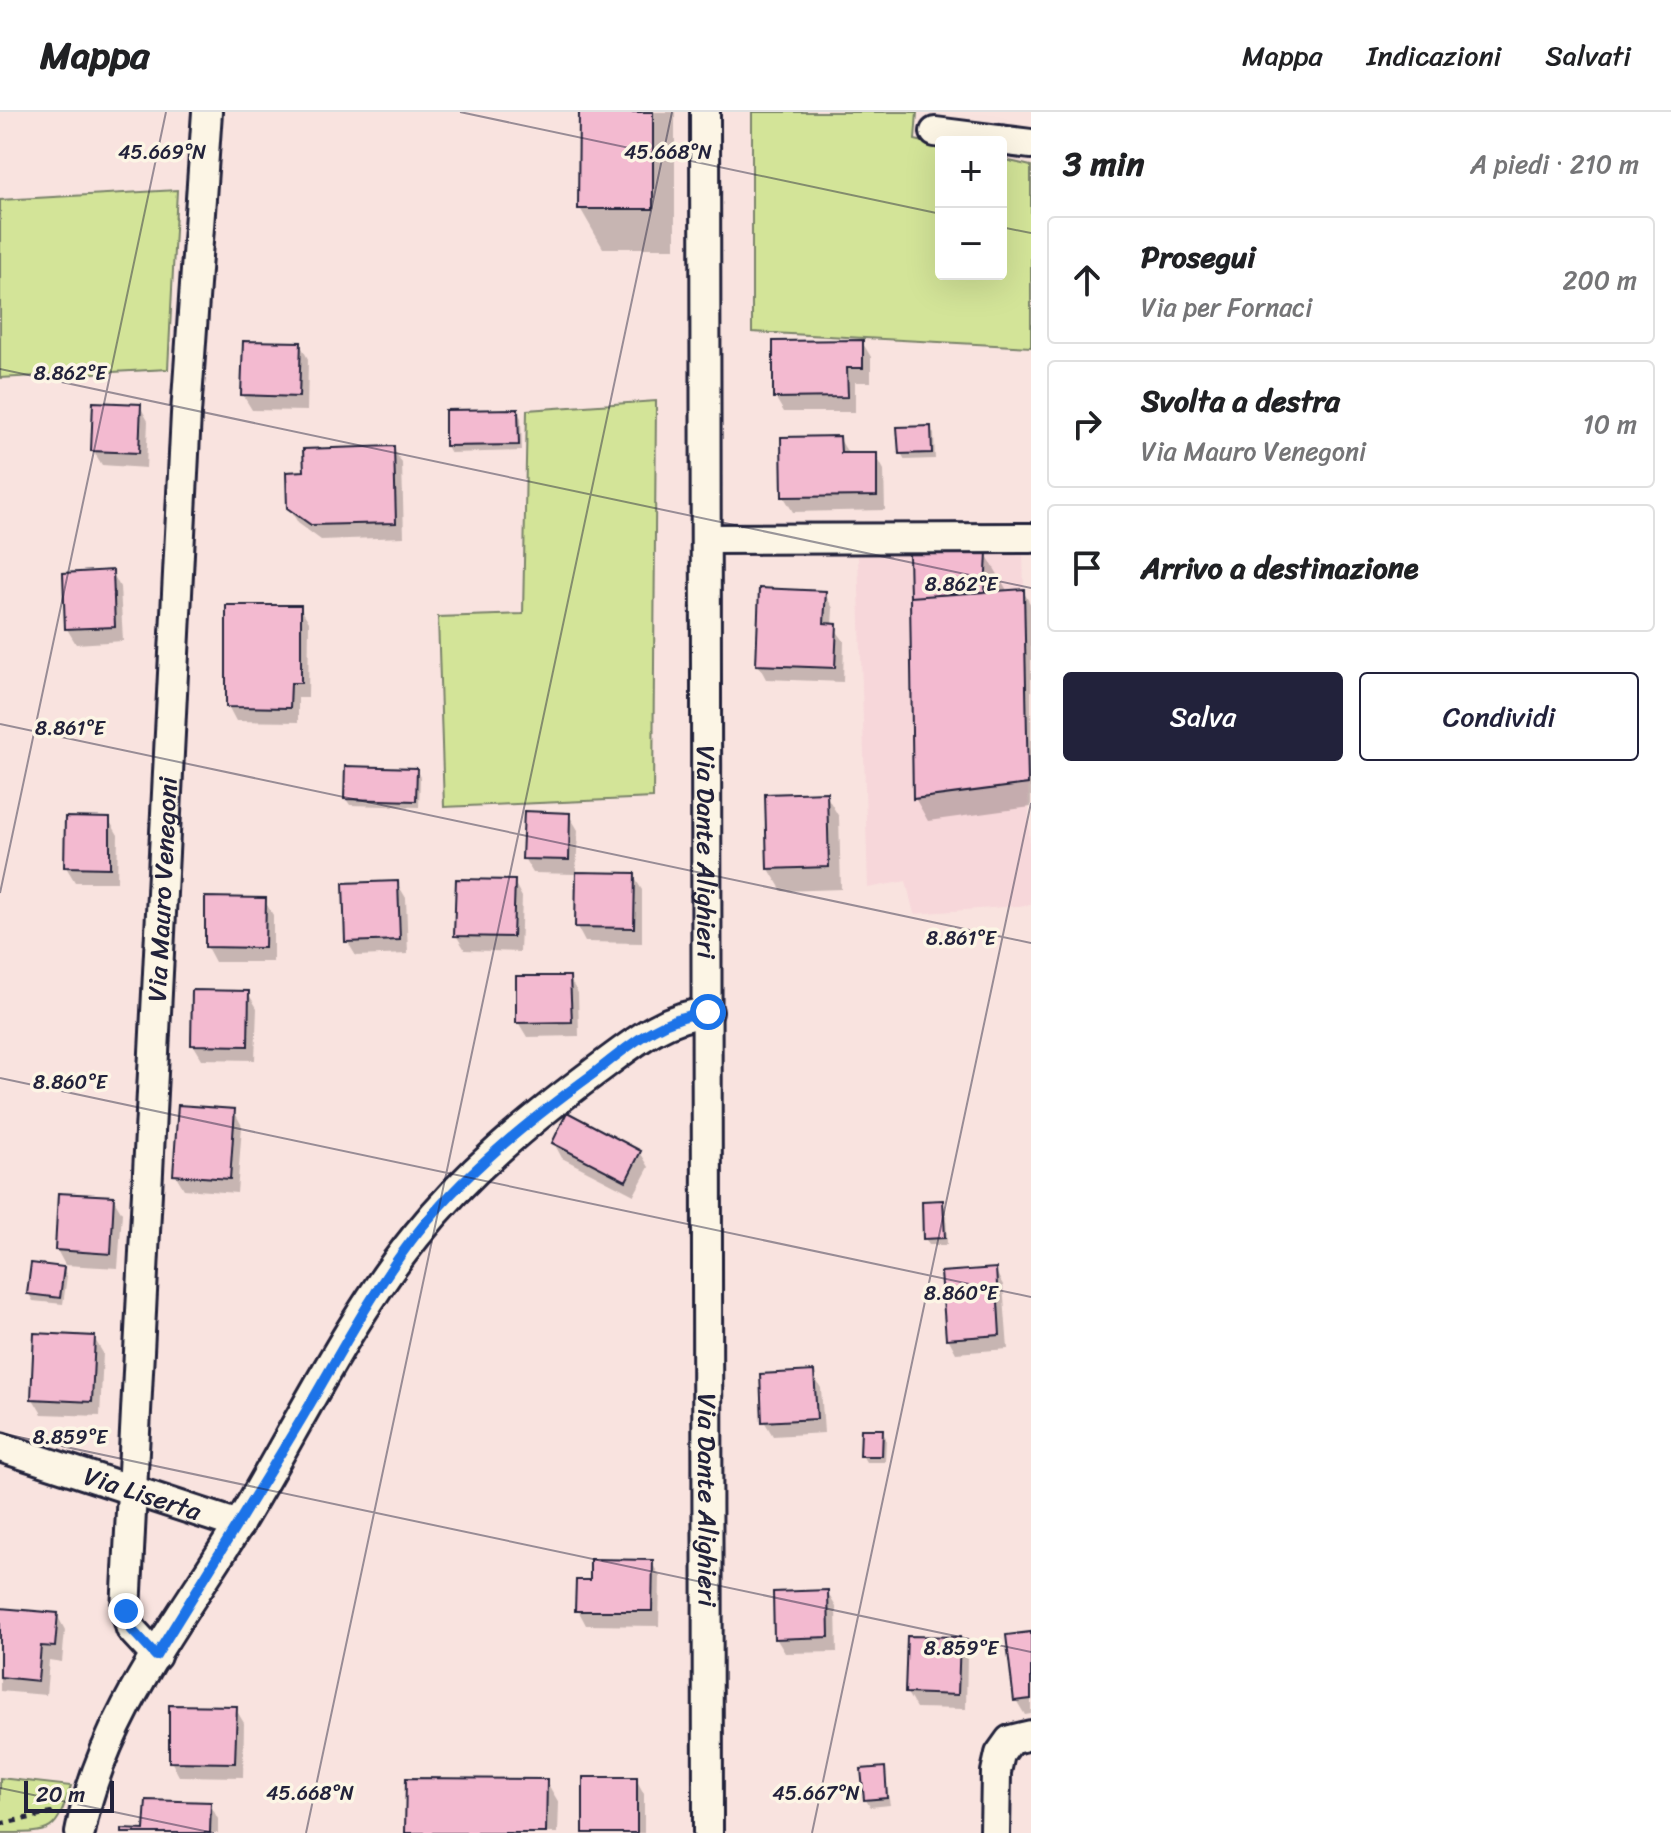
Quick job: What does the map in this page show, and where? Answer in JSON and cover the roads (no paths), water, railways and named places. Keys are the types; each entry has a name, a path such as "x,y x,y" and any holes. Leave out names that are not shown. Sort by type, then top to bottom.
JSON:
{"street":[{"name":"Via Mauro Venegoni","path":"156,1656 131,1629 126,1611 185,430 207,112"},
{"name":"Via Dante Alighieri","path":"705,112 708,1833"},
{"path":"935,132 1031,144"},
{"path":"708,539 1031,538"},
{"path":"82,1826 99,1765 156,1656 239,1525 378,1289 415,1237 450,1196 535,1116 658,1025 690,1014 708,1012"},
{"name":"Via Liserta","path":"0,1447 239,1525"},
{"path":"995,1833 1000,1754 1010,1740 1031,1735"}]}
